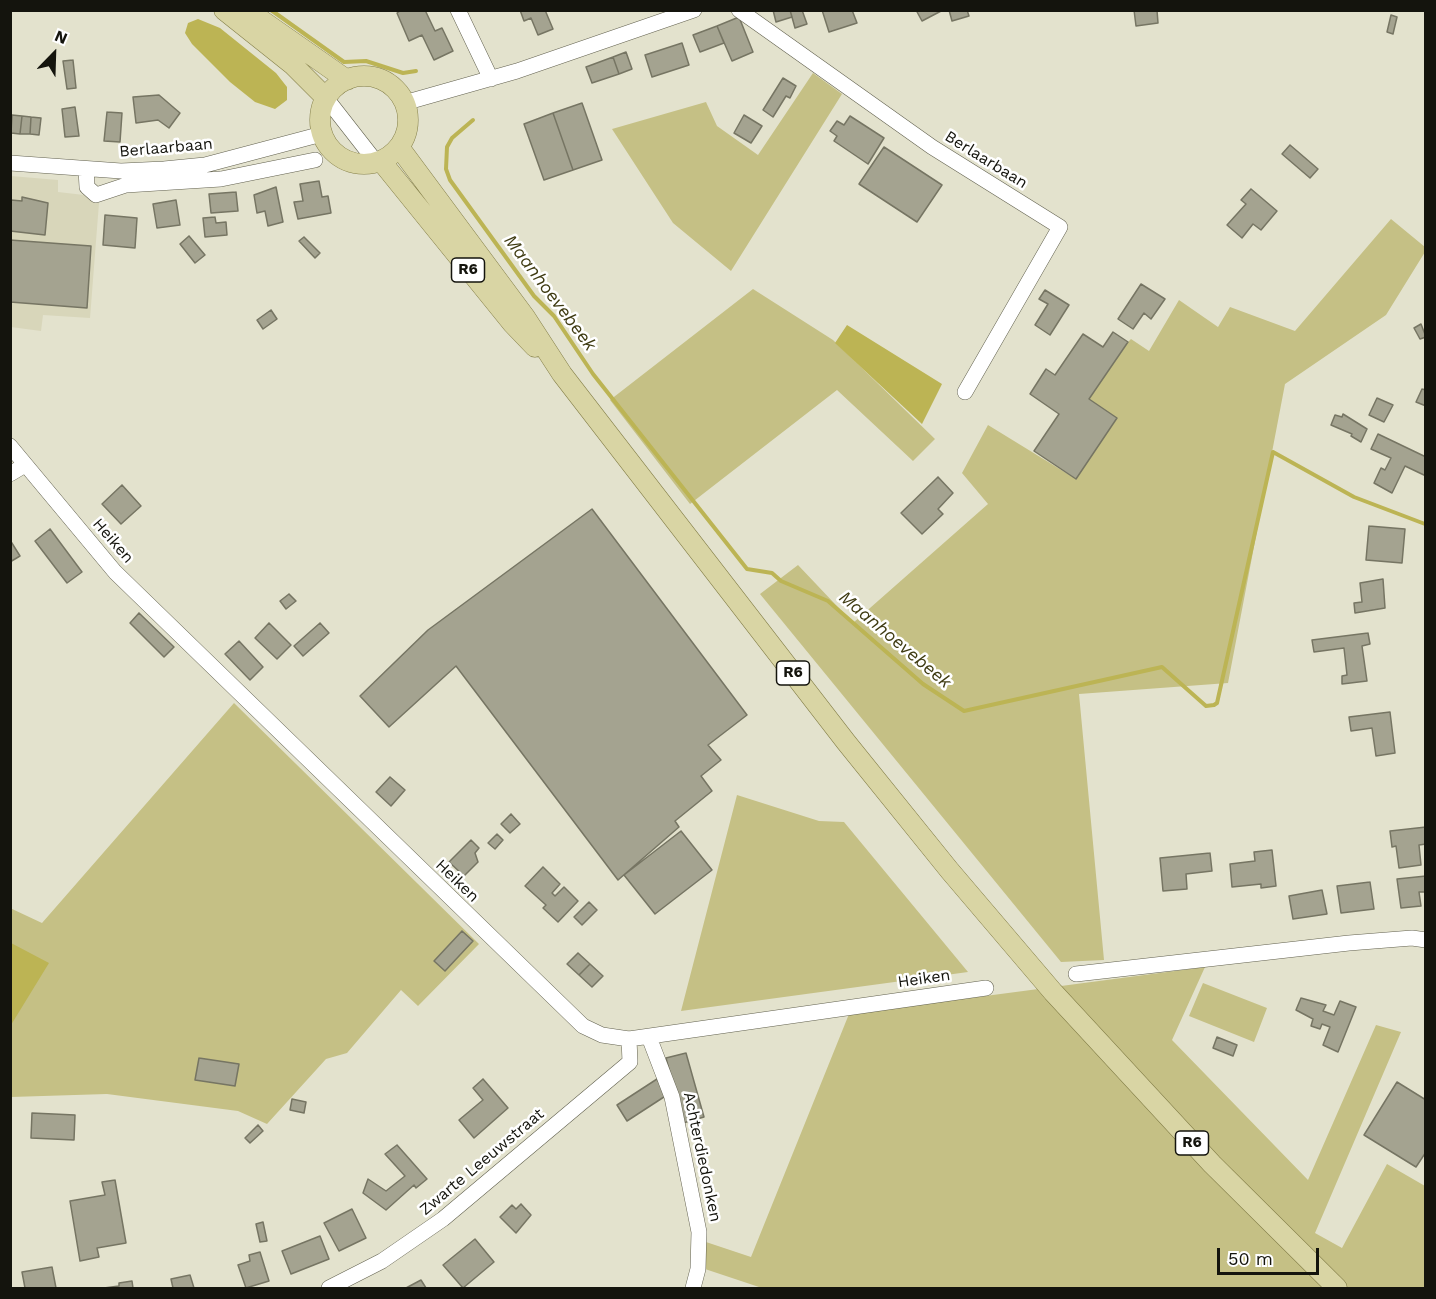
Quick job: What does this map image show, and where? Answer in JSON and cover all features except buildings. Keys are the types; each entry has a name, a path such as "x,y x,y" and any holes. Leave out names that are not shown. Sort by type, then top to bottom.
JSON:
{"main road":[{"path":"224,10 293,65 326,98"},
{"path":"247,10 347,80"},
{"path":"363,76 380,79 394,89 404,103 408,126 399,147 378,161 365,164 343,159 327,144 322,134 320,120 326,98 347,80 363,76"},
{"name":"R6","path":"399,147 480,254 562,374 891,798 1053,992 1212,1164 1337,1288"},
{"name":"R6","path":"378,161 512,323 562,374"}],"street":[{"path":"458,10 491,79"},
{"path":"404,103 491,79 693,10"},
{"name":"Berlaarbaan","path":"739,10 932,147 1060,227 965,392"},
{"path":"326,98 378,161"},
{"name":"Berlaarbaan","path":"10,163 86,169 143,170 205,165 322,134"},
{"path":"86,169 87,187 96,195 126,185 221,179 315,159"},
{"name":"Heiken","path":"10,446 115,572 568,1014 583,1026 602,1035 629,1039 986,988"},
{"path":"10,474 26,465"},
{"path":"1076,975 1349,943 1412,938 1425,940"},
{"name":"Achterdiedonken","path":"649,1037 672,1096 697,1221 700,1250 693,1288"},
{"name":"Zwarte Leeuwstraat","path":"328,1288 382,1261 443,1219 630,1062 629,1039"}],"shaded area":[{"path":"198,19 220,28 276,73 287,87 287,100 275,109 255,102 230,82 192,44 185,33 188,23"},
{"path":"813,73 842,94 731,271 673,223 612,129 706,102 717,126 758,155"},
{"path":"11,176 58,180 58,192 84,195 99,203 90,318 43,315 41,331 11,327"},
{"path":"1391,219 1425,247 1425,252 1386,315 1285,384 1228,683 1079,694 1104,960 1061,962 760,594 798,565 853,623 988,504 962,473 988,425 1076,479 1089,399 1131,339 1149,351 1179,300 1218,327 1230,307 1295,331"},
{"path":"753,289 833,340 935,439 913,461 837,390 690,504 610,400"},
{"path":"847,325 942,384 922,424 835,343"},
{"path":"234,703 479,944 418,1006 401,990 347,1053 326,1059 267,1124 238,1111 107,1094 11,1097 10,908 42,923"},
{"path":"737,795 819,821 844,822 968,972 681,1011"},
{"path":"11,943 49,963 11,1025"},
{"path":"1205,967 1172,1040 1308,1180 1376,1025 1401,1032 1315,1233 1342,1248 1387,1164 1425,1186 1425,1288 762,1288 702,1268 706,1242 751,1257 849,1014"},
{"path":"1203,983 1267,1008 1254,1042 1189,1016"}],"waterway":[{"name":"Maanhoevebeek","path":"271,10 344,62 366,61 403,73 416,71"},
{"name":"Maanhoevebeek","path":"473,120 452,138 447,147 446,169 450,180 534,296 554,316 593,374 747,569 772,573 781,581 828,601 923,684 964,711 1162,667 1206,706 1217,703 1273,452 1354,497 1425,524"}]}
